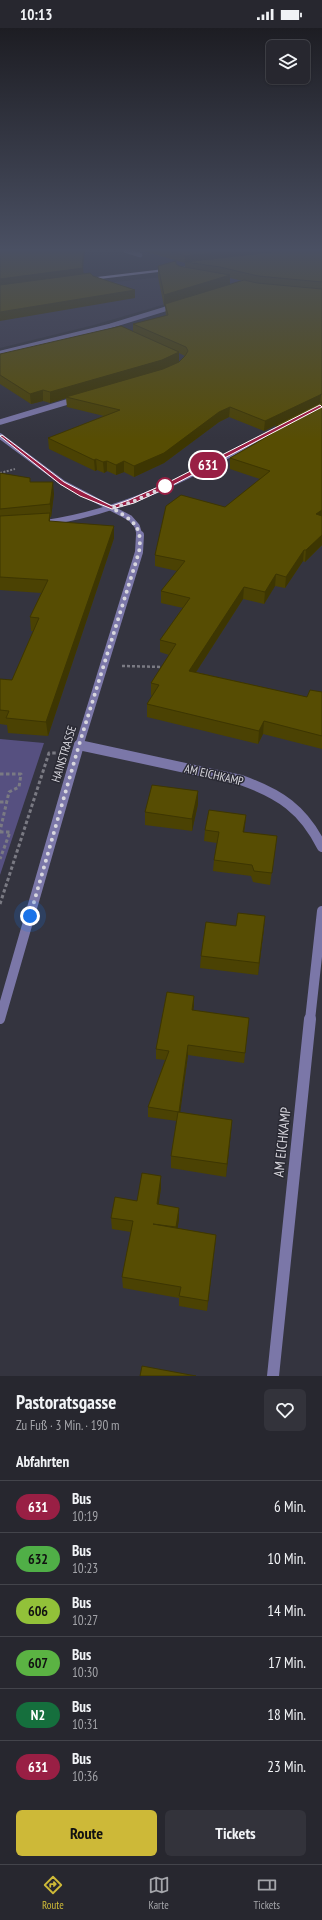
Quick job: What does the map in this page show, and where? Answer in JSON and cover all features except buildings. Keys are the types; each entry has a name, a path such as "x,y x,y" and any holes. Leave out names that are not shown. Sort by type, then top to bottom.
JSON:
{"street":[{"path":"0,353 110,326 152,313"},
{"path":"110,326 117,329"},
{"path":"0,422 83,397"},
{"path":"39,523 82,518 132,502 169,485 289,423"},
{"name":"HAINSTRASSE","path":"0,436 62,483 112,508 134,522 141,538 139,552 105,666 78,749 0,1019"},
{"name":"AM EICHKAMP","path":"78,749 241,780 267,789 296,807 308,820 322,847"},
{"name":"AM EICHKAMP","path":"273,1376 322,911"}],"path":[{"path":"105,666 170,668"},
{"path":"0,904 49,753 78,749"},
{"path":"0,774 21,774 19,787 9,792 6,802 0,832 10,832 0,859"},
{"path":"0,802 6,802"}],"shaded area":[{"path":"0,313 135,313 94,325 0,348"},
{"path":"0,739 44,743 0,875"}],"bus line":[{"name":"631","path":"0,436 62,483 112,508 132,502 169,485 322,407"}],"route":[{"path":"30,916 79,745 105,666 139,552 141,538 134,522 112,508 132,502 169,485 165,486"}]}
